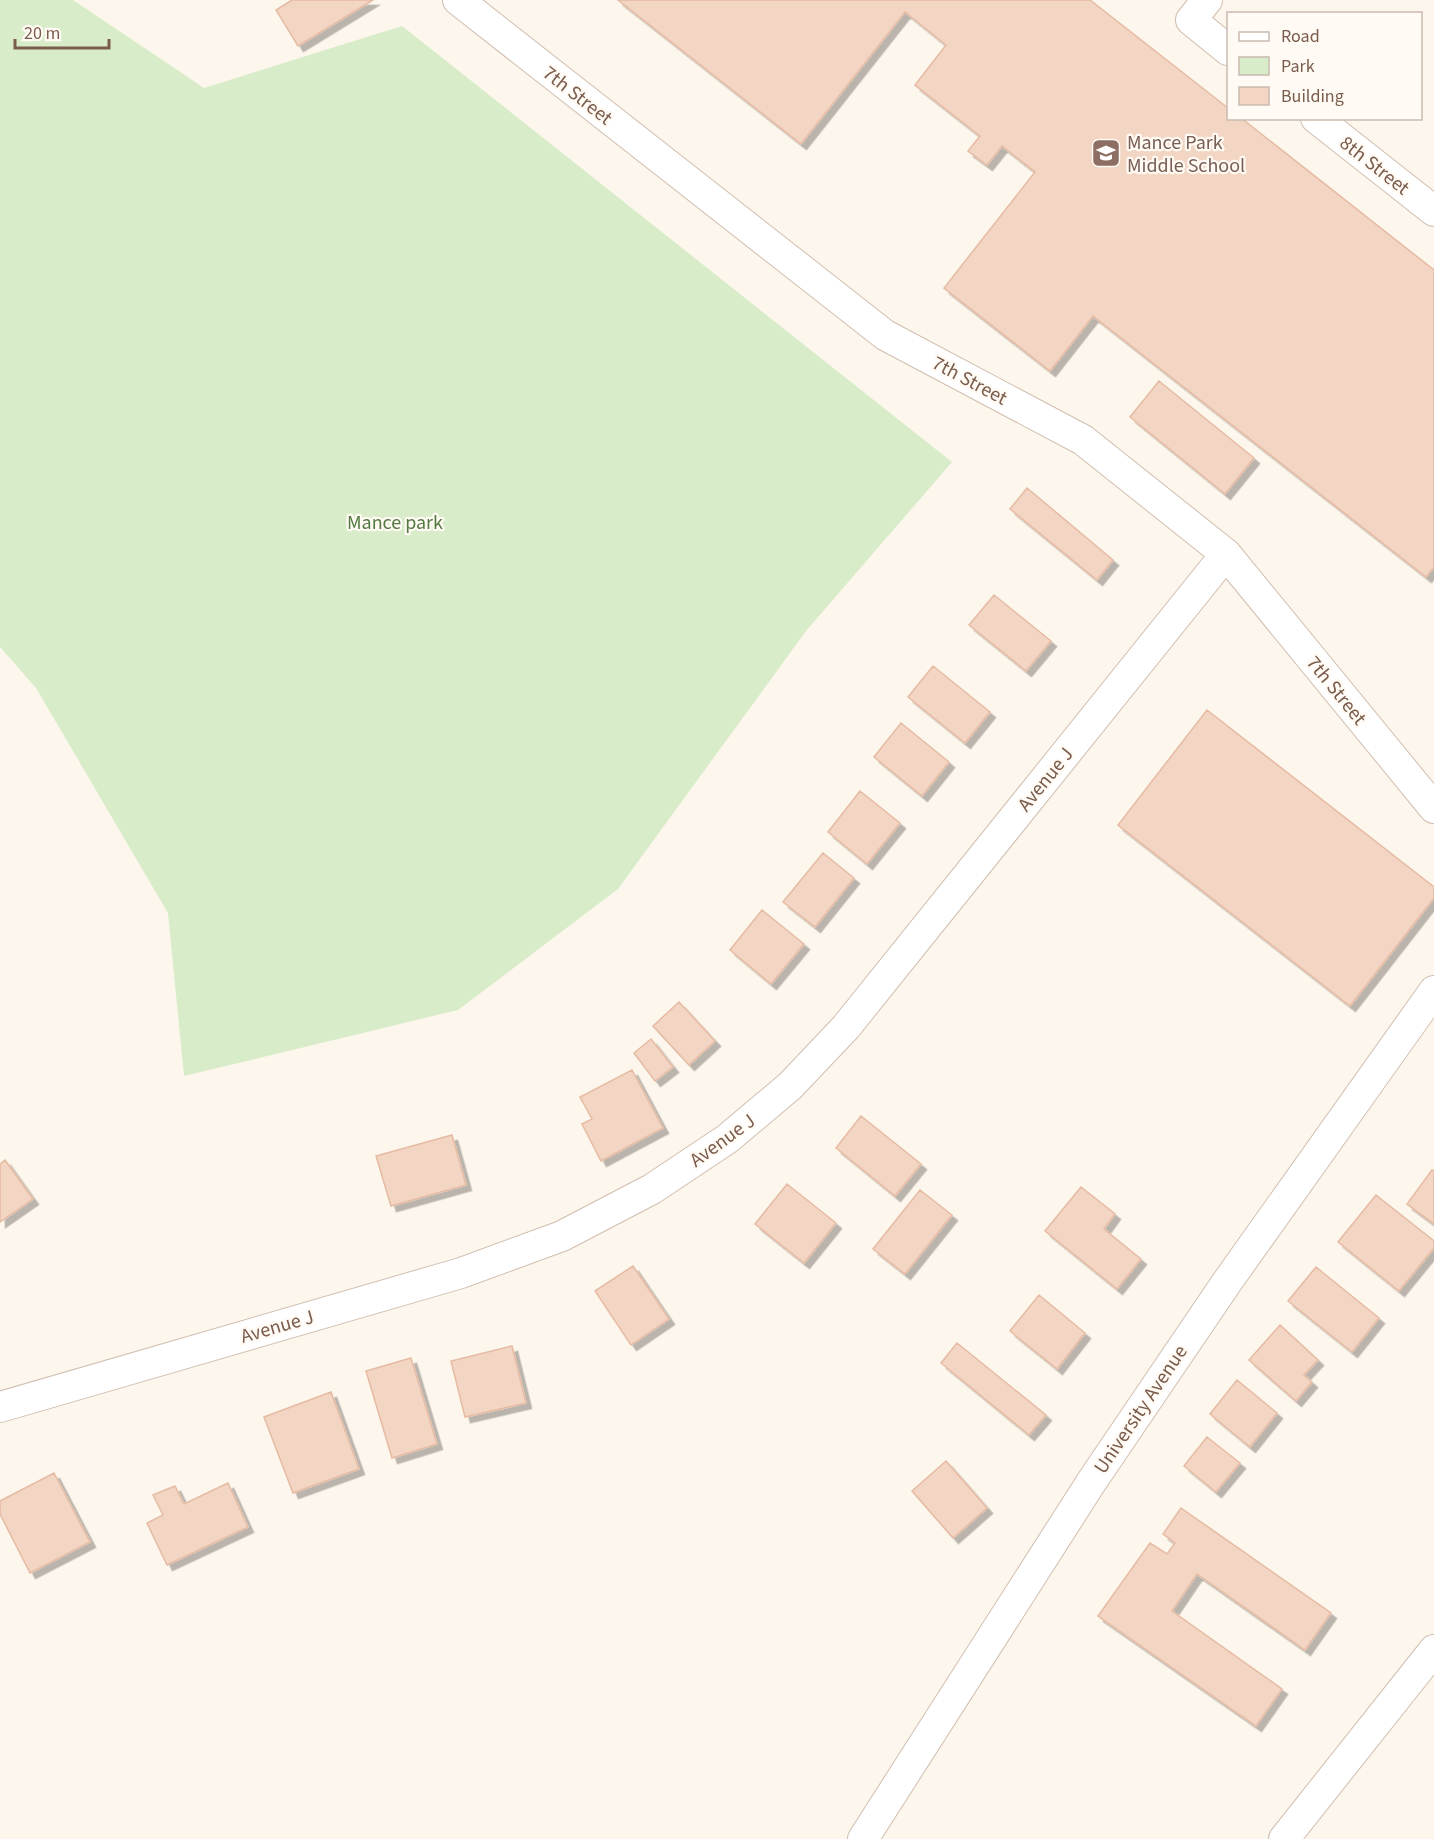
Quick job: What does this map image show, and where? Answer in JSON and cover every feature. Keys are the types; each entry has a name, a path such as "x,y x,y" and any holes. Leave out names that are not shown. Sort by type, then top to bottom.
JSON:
{"street":[{"name":"7th Street","path":"458,0 885,335 1083,440 1226,554 1434,808"},
{"path":"1199,10 1227,49"},
{"name":"8th Street","path":"1319,120 1434,212"},
{"name":"Avenue J","path":"0,1407 461,1273 562,1236 652,1189 727,1139 790,1086 846,1026 1226,554"},
{"name":"University Avenue","path":"863,1839 1098,1471 1227,1282 1434,991"},
{"path":"1284,1839 1434,1650"}],"green space":[{"name":"Mance park","path":"0,0 73,0 204,88 402,26 952,462 806,631 618,889 458,1010 184,1076 168,913 36,688 0,647"}],"building":[{"path":"292,0 373,0 298,46 276,10"},
{"path":"618,0 1090,0 1227,107 1227,120 1244,120 1434,270 1434,567 1426,577 1093,316 1050,371 944,288 1035,172 1002,146 987,165 968,151 980,136 915,85 946,45 905,12 801,144"},
{"path":"1159,381 1254,458 1225,494 1130,417"},
{"path":"1027,488 1113,560 1097,580 1010,509"},
{"path":"994,595 1051,641 1026,671 969,625"},
{"path":"933,666 990,712 965,743 908,697"},
{"path":"1207,710 1434,887 1434,898 1350,1006 1118,825"},
{"path":"901,723 949,762 922,796 874,757"},
{"path":"860,791 900,823 867,864 828,832"},
{"path":"823,853 854,878 815,927 783,902"},
{"path":"762,910 804,944 771,984 730,950"},
{"path":"679,1002 715,1041 689,1065 653,1026"},
{"path":"651,1039 673,1067 655,1081 634,1053"},
{"path":"632,1070 663,1128 601,1161 582,1124 592,1119 580,1097"},
{"path":"861,1116 921,1164 895,1196 836,1148"},
{"path":"452,1135 466,1185 391,1206 376,1156"},
{"path":"5,1160 33,1199 0,1222 0,1164"},
{"path":"1432,1170 1434,1171 1434,1224 1407,1204"},
{"path":"787,1184 836,1223 804,1263 755,1224"},
{"path":"1081,1187 1115,1214 1104,1229 1141,1259 1117,1289 1045,1231"},
{"path":"920,1190 952,1215 905,1274 873,1249"},
{"path":"1376,1195 1434,1241 1434,1248 1399,1291 1338,1242"},
{"path":"633,1266 669,1319 631,1345 595,1291"},
{"path":"1316,1267 1379,1318 1352,1352 1288,1301"},
{"path":"1039,1295 1085,1333 1057,1369 1010,1331"},
{"path":"1280,1325 1318,1360 1304,1375 1312,1382 1296,1401 1249,1360"},
{"path":"957,1343 1046,1415 1029,1435 941,1363"},
{"path":"512,1346 526,1403 465,1417 451,1361"},
{"path":"411,1358 437,1444 392,1458 366,1371"},
{"path":"1237,1380 1277,1413 1250,1447 1210,1414"},
{"path":"331,1392 359,1469 293,1493 264,1417"},
{"path":"1207,1437 1240,1463 1216,1492 1184,1466"},
{"path":"946,1461 987,1508 953,1538 912,1491"},
{"path":"54,1473 90,1542 30,1573 0,1514 0,1501"},
{"path":"228,1483 248,1527 167,1565 147,1523 163,1515 153,1495 175,1486 184,1504"},
{"path":"1181,1508 1331,1613 1305,1650 1197,1574 1172,1611 1282,1689 1256,1726 1098,1616 1150,1543 1167,1554 1175,1543 1163,1534"}],"place":[{"name":"Mance Park Middle School","path":"1106,153"}]}
